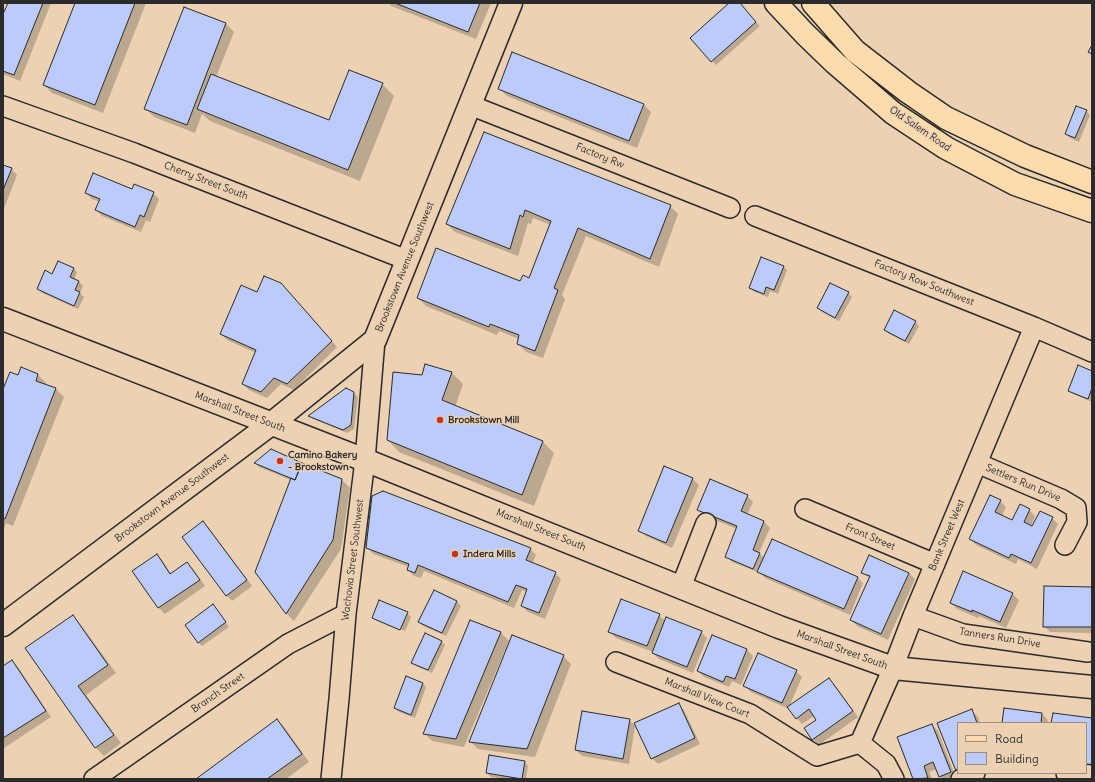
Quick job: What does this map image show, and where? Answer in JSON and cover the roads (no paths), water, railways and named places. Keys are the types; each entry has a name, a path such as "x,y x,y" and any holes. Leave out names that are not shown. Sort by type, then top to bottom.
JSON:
{"main road":[{"name":"Brookstown Avenue Southwest","path":"3,625 270,424 375,340 511,3"},
{"name":"Old Salem Road","path":"776,3 835,63 893,113 920,131 946,148 1015,184 1092,211"},
{"path":"812,3 855,51 908,92 946,118 1025,156 1092,182"},
{"name":"Marshall Street South","path":"3,319 365,460 779,627 893,668 1092,687"}],"street":[{"name":"Factory Rw","path":"470,105 730,208"},
{"name":"Cherry Street South","path":"3,106 134,153 407,260"},
{"name":"Factory Row Southwest","path":"755,216 1034,327 1092,352"},
{"name":"Bank Street West","path":"860,744 1034,327"},
{"name":"Wachovia Street Southwest","path":"331,779 340,699 346,614 365,460 375,340"},
{"name":"Settlers Run Drive","path":"977,463 1061,499 1076,508 1077,522 1065,545"},
{"name":"Front Street","path":"805,509 935,564"},
{"path":"681,587 706,524"},
{"name":"Branch Street","path":"94,779 288,644 346,614"},
{"name":"Tanners Run Drive","path":"913,616 963,634 1088,652"},
{"name":"Marshall View Court","path":"616,662 750,714 817,756 860,744"},
{"path":"860,744 886,764 894,779"},
{"path":"961,779 973,774"},
{"path":"1079,774 1092,775"}],"place":[{"name":"Brookstown Mill","path":"440,420"},
{"name":"Camino Bakery - Brookstown","path":"280,461"},
{"name":"Indera Mills","path":"455,554"}]}
